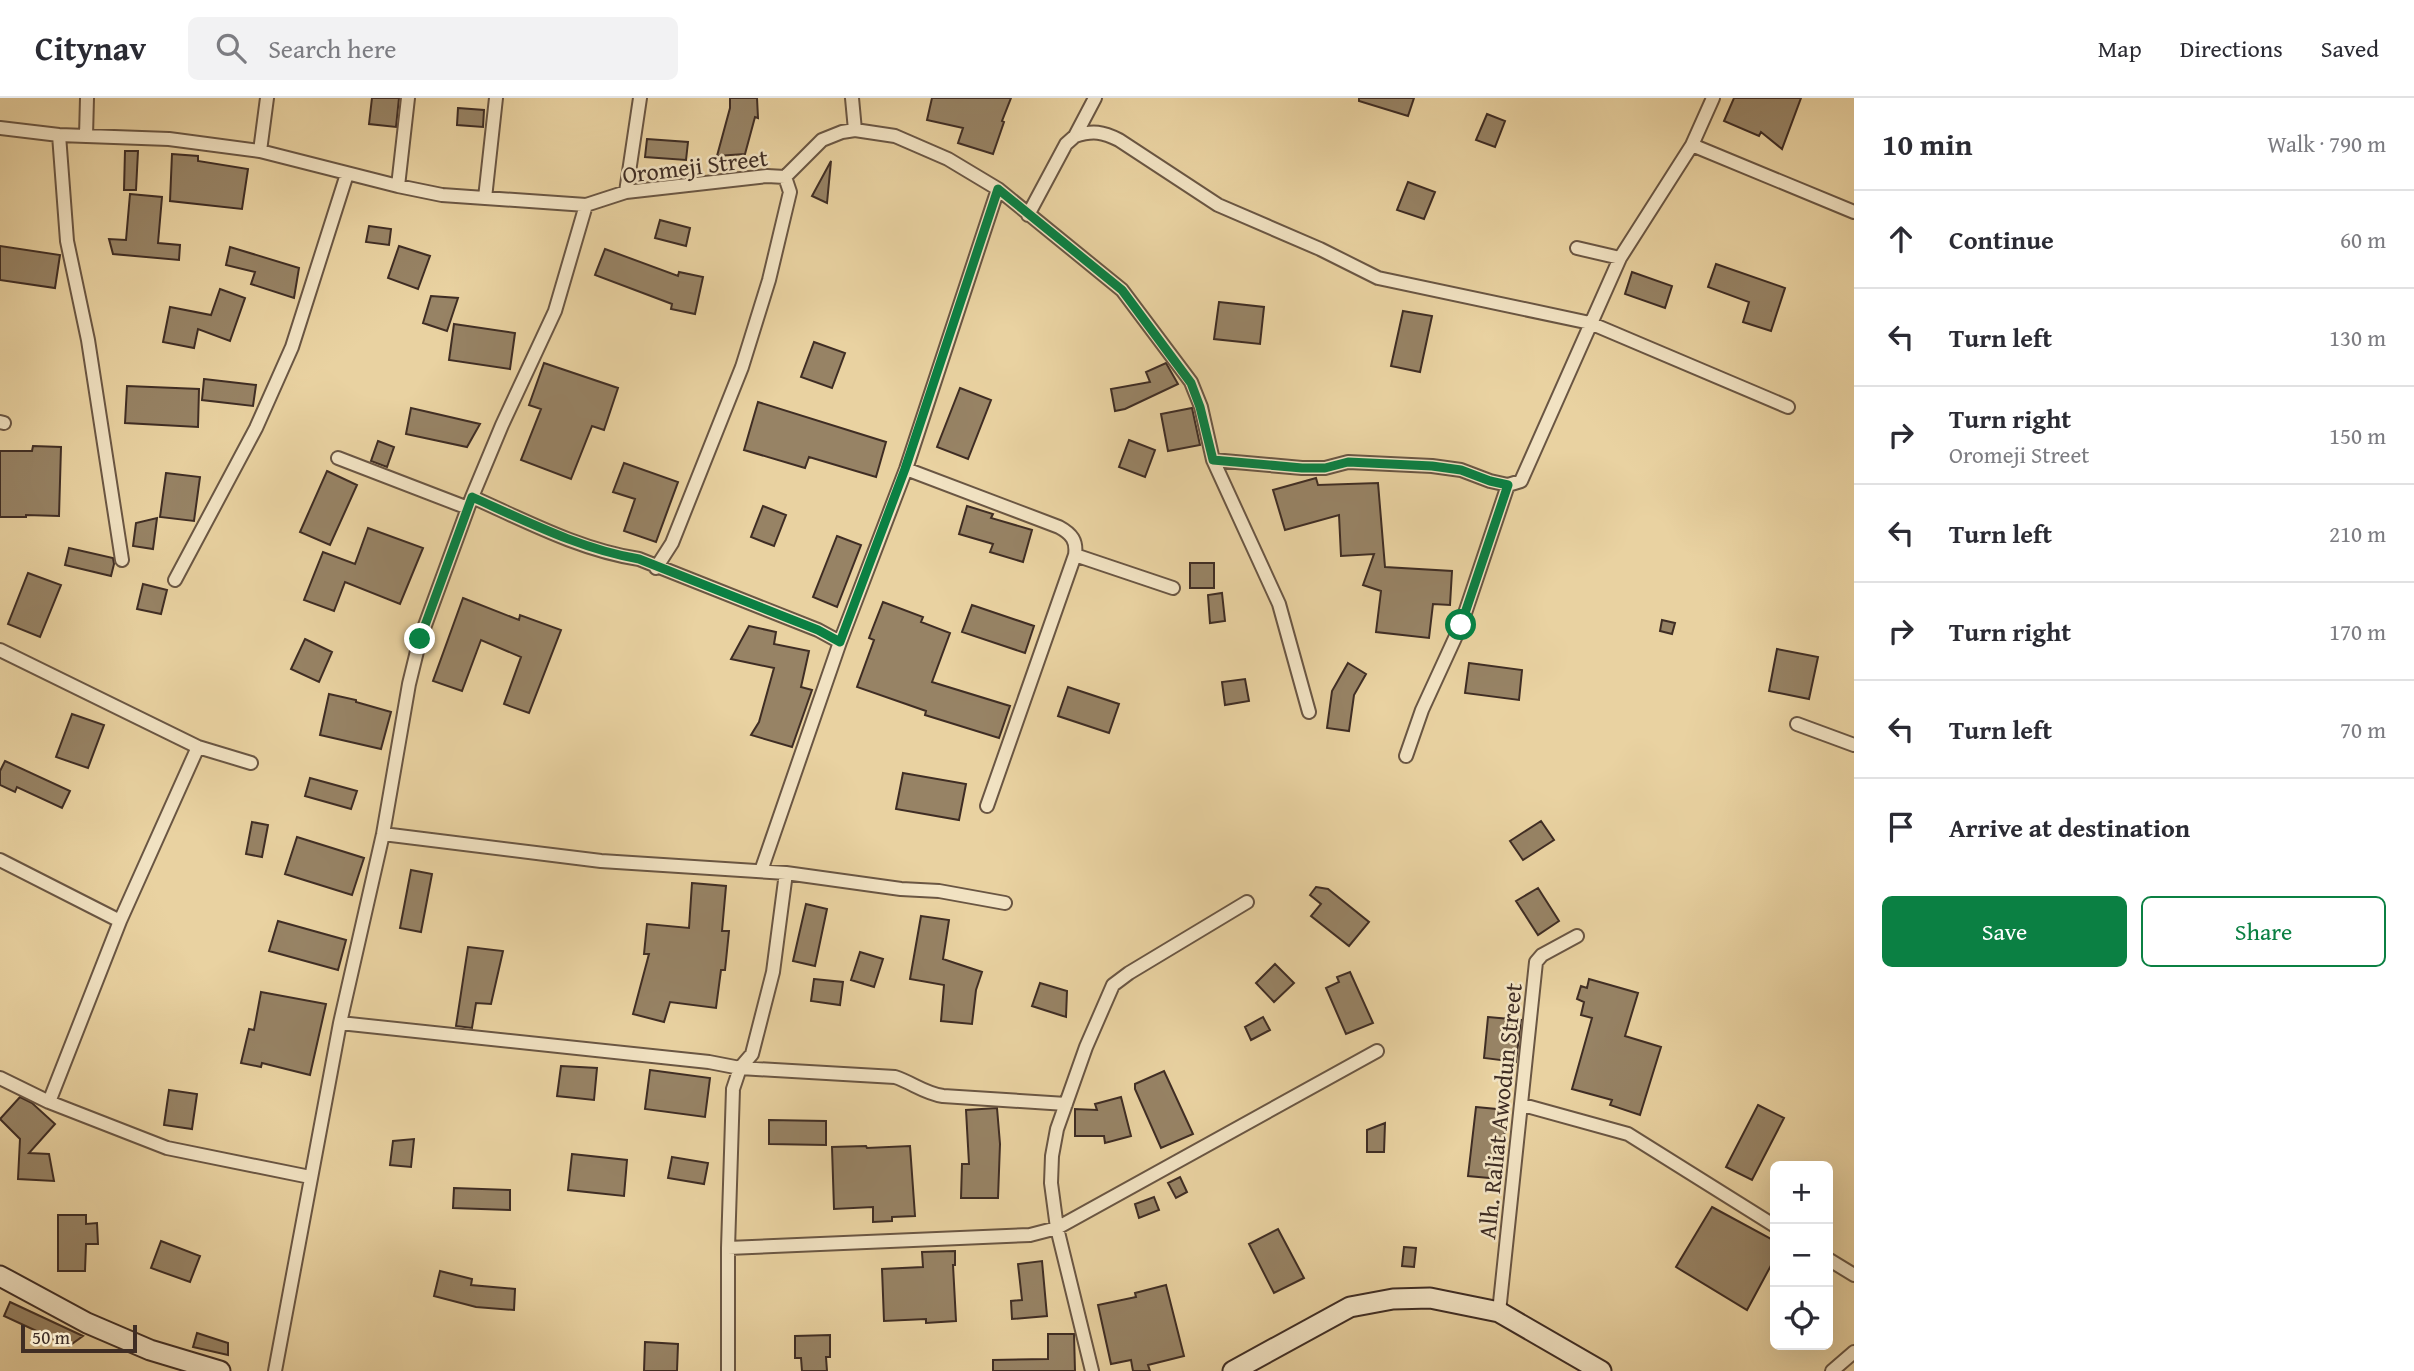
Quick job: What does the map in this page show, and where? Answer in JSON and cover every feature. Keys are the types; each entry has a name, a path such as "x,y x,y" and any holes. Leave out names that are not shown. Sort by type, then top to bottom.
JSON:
{"street":[{"path":"86,136 87,98"},
{"path":"260,151 267,98"},
{"path":"398,186 408,98"},
{"path":"485,198 496,98"},
{"path":"626,192 640,98"},
{"path":"852,98 855,130"},
{"path":"1028,215 1066,144 1075,136 1095,98"},
{"path":"1213,460 1302,468 1325,468 1348,462 1432,466 1461,470 1508,485 1521,481 1620,258 1692,145 1713,98"},
{"name":"Oromeji Street","path":"0,128 59,135 169,139 260,151 442,195 586,205 626,192 766,176 785,177 822,140 855,130 895,136 948,159 998,189 1122,290 1191,383 1213,460 1279,604 1309,712"},
{"path":"1075,136 1090,131 1104,133 1119,140 1218,205 1320,249 1378,278 1590,323 1788,407"},
{"path":"59,135 67,241 88,340 122,560"},
{"path":"1692,145 1854,212"},
{"path":"175,580 256,428 292,347 347,174"},
{"path":"656,568 672,543 741,368 769,280 790,192 785,177"},
{"path":"761,871 840,642 905,469 998,189"},
{"path":"275,1371 340,1023 383,834 408,684 420,639 502,425 555,311 586,205"},
{"path":"1577,248 1620,258"},
{"path":"338,458 569,540 621,557 639,559 818,630 840,642"},
{"path":"905,469 1059,527 1070,533 1076,544 1075,555 987,806"},
{"path":"1406,756 1422,710 1461,625 1508,485"},
{"path":"1075,555 1173,588"},
{"path":"0,650 198,747 251,763"},
{"path":"1797,724 1854,745"},
{"path":"49,1102 120,921 198,747"},
{"path":"383,834 601,861 786,873 901,889 939,891 1005,903"},
{"path":"0,860 120,921"},
{"path":"727,1371 733,1089 740,1068 752,1054 773,972 786,873"},
{"path":"1092,1371 1057,1228 1051,1183 1057,1129 1086,1047 1113,985 1247,902"},
{"name":"Alh. Raliat Awodun Street","path":"1499,1312 1523,1105 1536,961 1577,936"},
{"path":"340,1023 709,1062 740,1068 895,1077 911,1082 926,1094 1066,1104"},
{"path":"728,1248 1030,1235 1057,1228 1377,1051"},
{"path":"0,1079 49,1102 167,1148 310,1177"},
{"path":"1523,1105 1629,1134 1772,1224"},
{"path":"1833,1262 1854,1275"},
{"path":"0,1276 87,1323 150,1350 220,1371"},
{"path":"1233,1371 1350,1307 1393,1299 1430,1298 1499,1312 1601,1371"},
{"path":"1832,1371 1854,1352"}],"building":[{"path":"372,98 399,98 396,127 369,124"},
{"path":"730,98 757,98 758,118 755,117 745,154 717,156 730,108"},
{"path":"932,98 1011,98 993,154 958,143 963,128 927,120"},
{"path":"1359,98 1414,98 1408,116 1359,101"},
{"path":"1734,98 1801,98 1782,149 1761,132 1759,136 1724,121"},
{"path":"458,108 484,110 483,127 457,125"},
{"path":"1487,114 1505,121 1495,147 1476,140"},
{"path":"647,139 688,142 686,160 645,157"},
{"path":"125,151 138,151 136,190 124,190"},
{"path":"172,154 198,156 198,161 248,169 242,209 170,201"},
{"path":"831,161 827,203 812,196"},
{"path":"1408,182 1435,192 1424,219 1397,210"},
{"path":"130,194 162,197 158,243 180,245 179,260 113,254 109,239 126,240"},
{"path":"660,220 690,228 686,246 655,238"},
{"path":"369,226 391,229 389,245 366,242"},
{"path":"0,246 60,255 55,288 0,280"},
{"path":"399,246 430,256 418,289 388,278"},
{"path":"230,247 299,268 294,298 251,284 255,272 226,265"},
{"path":"605,249 678,276 679,272 703,277 695,314 671,309 672,304 595,275"},
{"path":"1716,264 1785,288 1771,331 1743,322 1749,302 1708,287"},
{"path":"1632,272 1672,286 1665,308 1625,294"},
{"path":"220,289 245,298 230,341 198,329 194,348 163,342 170,307 211,315"},
{"path":"431,296 458,298 447,331 423,323"},
{"path":"1219,302 1264,307 1260,344 1214,339"},
{"path":"1403,311 1432,316 1420,372 1391,366"},
{"path":"454,324 515,333 510,369 449,360"},
{"path":"814,342 845,353 832,388 801,377"},
{"path":"544,363 618,388 604,430 592,426 571,479 521,460 541,409 529,405"},
{"path":"1166,363 1178,384 1125,409 1115,411 1111,389 1150,382 1146,372"},
{"path":"204,379 256,385 253,406 202,400"},
{"path":"127,386 199,389 198,427 125,423"},
{"path":"960,388 991,400 968,459 937,447"},
{"path":"758,402 886,442 876,477 809,457 805,468 744,450"},
{"path":"411,408 480,424 467,447 406,434"},
{"path":"1192,408 1200,445 1168,451 1161,414"},
{"path":"1129,440 1155,450 1145,477 1119,467"},
{"path":"378,441 394,447 387,467 371,461"},
{"path":"33,446 61,447 59,516 0,517 0,451 32,451"},
{"path":"624,463 678,482 656,542 624,531 635,499 613,492"},
{"path":"327,471 357,485 330,545 300,532"},
{"path":"166,473 200,477 194,521 160,517"},
{"path":"1316,478 1318,485 1378,483 1385,567 1452,571 1450,605 1433,604 1429,638 1376,632 1381,591 1363,585 1374,554 1341,556 1339,515 1285,530 1273,490"},
{"path":"763,506 786,515 774,546 751,537"},
{"path":"967,506 993,514 991,518 1032,530 1023,562 990,552 993,544 959,534"},
{"path":"157,518 153,549 133,546 136,523"},
{"path":"368,528 423,548 400,604 345,582 334,611 304,600 323,552 355,564"},
{"path":"837,536 861,545 837,607 813,597"},
{"path":"69,548 113,558 111,576 65,565"},
{"path":"1190,563 1214,563 1214,588 1190,588"},
{"path":"28,573 61,585 40,637 8,624"},
{"path":"143,584 167,590 161,614 137,609"},
{"path":"1222,593 1225,621 1210,623 1208,595"},
{"path":"463,598 519,620 520,615 561,630 529,713 504,704 521,657 481,640 462,691 433,681"},
{"path":"883,602 923,617 921,622 950,633 932,682 1010,706 999,738 925,715 926,711 857,687 874,640 869,638"},
{"path":"972,605 1034,626 1025,653 962,632"},
{"path":"1662,620 1675,623 1672,634 1660,631"},
{"path":"749,626 776,632 774,644 809,651 801,687 812,690 792,747 751,735 759,722 774,668 731,659"},
{"path":"305,639 332,652 319,682 291,669"},
{"path":"1777,649 1818,657 1809,699 1769,691"},
{"path":"1348,663 1366,674 1354,695 1349,731 1327,728 1332,691"},
{"path":"1469,663 1522,670 1519,700 1465,693"},
{"path":"1245,679 1249,701 1225,705 1222,682"},
{"path":"1068,687 1119,704 1109,733 1058,716"},
{"path":"329,694 391,712 381,749 320,735"},
{"path":"72,714 104,725 88,768 56,757"},
{"path":"5,761 70,791 62,808 17,787 15,792 0,785 0,771"},
{"path":"903,773 966,784 959,820 896,809"},
{"path":"310,778 357,791 351,809 305,796"},
{"path":"1541,821 1554,840 1523,860 1510,841"},
{"path":"252,822 268,825 262,857 246,854"},
{"path":"297,837 364,858 352,895 285,874"},
{"path":"411,870 432,874 421,932 400,928"},
{"path":"692,883 726,886 722,931 729,931 725,970 721,970 716,1008 670,1002 664,1022 633,1014 649,954 644,954 647,924 689,928"},
{"path":"1316,887 1328,889 1369,922 1349,946 1311,916 1321,904 1310,895"},
{"path":"1538,888 1559,921 1538,935 1516,901"},
{"path":"806,904 827,909 815,966 793,961"},
{"path":"921,916 949,920 943,959 982,972 976,990 972,1024 941,1021 944,985 910,979"},
{"path":"278,921 346,940 338,970 269,951"},
{"path":"468,947 503,951 491,1004 476,1003 472,1028 456,1026"},
{"path":"860,952 883,959 874,987 851,980"},
{"path":"1275,964 1294,983 1274,1002 1256,983"},
{"path":"1350,972 1373,1023 1346,1034 1326,988 1339,982 1337,977"},
{"path":"814,979 843,982 840,1005 811,1001"},
{"path":"1589,979 1638,993 1625,1036 1661,1047 1640,1115 1610,1105 1612,1100 1572,1089 1592,1018 1581,1015 1584,1002 1577,999 1581,986 1587,988"},
{"path":"1040,983 1067,991 1066,1017 1032,1006"},
{"path":"261,992 326,1004 310,1075 262,1063 261,1067 241,1063 249,1029 254,1030"},
{"path":"1263,1017 1270,1030 1251,1040 1245,1027"},
{"path":"1488,1017 1521,1020 1516,1062 1484,1058"},
{"path":"561,1066 597,1068 594,1100 557,1096"},
{"path":"650,1070 710,1078 705,1117 645,1109"},
{"path":"1164,1071 1193,1134 1161,1148 1135,1084"},
{"path":"169,1090 197,1094 192,1129 164,1125"},
{"path":"20,1097 32,1103 55,1124 29,1153 49,1154 54,1181 18,1179 20,1139 0,1119"},
{"path":"1121,1097 1131,1136 1105,1143 1104,1136 1075,1136 1075,1109 1097,1110 1095,1104"},
{"path":"1758,1105 1784,1118 1752,1180 1726,1167"},
{"path":"1476,1107 1507,1110 1500,1179 1468,1176"},
{"path":"997,1108 1000,1144 998,1198 961,1198 962,1164 969,1164 966,1110"},
{"path":"769,1120 826,1121 826,1145 769,1144"},
{"path":"1385,1123 1384,1152 1367,1152 1367,1130"},
{"path":"414,1139 411,1167 390,1165 393,1141"},
{"path":"910,1146 915,1216 892,1217 892,1221 873,1222 873,1207 834,1209 832,1147"},
{"path":"572,1154 627,1160 624,1196 568,1190"},
{"path":"672,1157 708,1163 704,1184 668,1178"},
{"path":"1180,1177 1187,1192 1176,1198 1168,1183"},
{"path":"454,1188 510,1190 510,1210 453,1208"},
{"path":"1154,1197 1159,1210 1139,1218 1135,1204"},
{"path":"1712,1207 1770,1238 1770,1267 1747,1310 1676,1267"},
{"path":"58,1215 86,1215 86,1224 97,1223 98,1244 86,1244 85,1271 58,1271"},
{"path":"1278,1229 1304,1278 1274,1293 1249,1244"},
{"path":"161,1241 200,1256 190,1282 151,1268"},
{"path":"1404,1247 1416,1248 1414,1267 1402,1266"},
{"path":"955,1251 953,1265 956,1321 884,1321 882,1269 923,1267 922,1252"},
{"path":"1042,1261 1047,1316 1012,1319 1011,1301 1022,1300 1018,1264"},
{"path":"440,1271 472,1279 471,1285 515,1289 514,1310 476,1307 434,1296"},
{"path":"1166,1285 1184,1356 1148,1365 1150,1371 1133,1371 1131,1360 1111,1364 1098,1305 1136,1297 1135,1293"},
{"path":"10,1302 83,1336 69,1346 4,1316"},
{"path":"197,1333 228,1343 228,1355 193,1347"},
{"path":"1048,1334 1074,1334 1075,1371 993,1371 993,1360 1048,1359"},
{"path":"830,1335 830,1357 826,1357 827,1371 802,1371 801,1358 795,1358 795,1336"},
{"path":"645,1342 678,1344 677,1371 644,1371"}],"route":[{"path":"420,639 472,497 569,540 621,557 639,559 818,630 840,642 905,469 998,189 1122,290 1191,383 1213,460 1302,468 1325,468 1348,462 1432,466 1461,470 1508,485 1461,625"}]}
